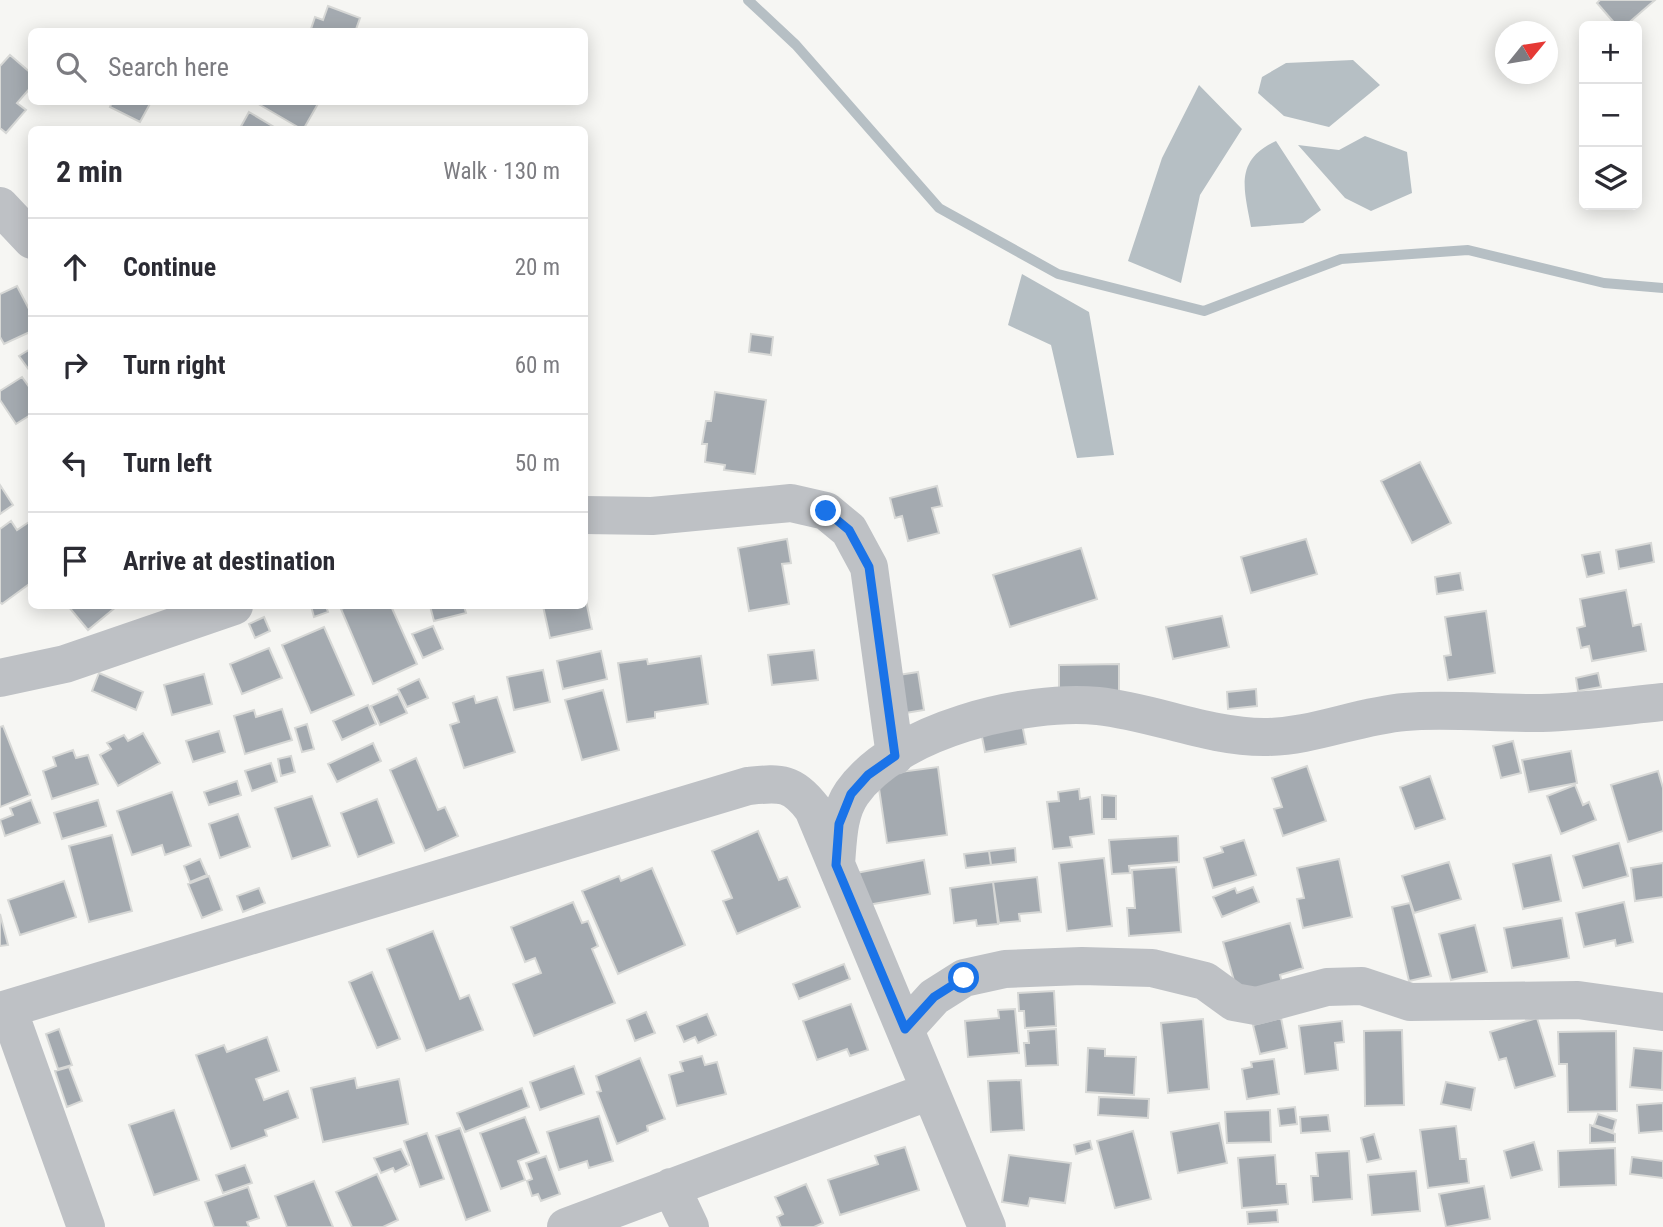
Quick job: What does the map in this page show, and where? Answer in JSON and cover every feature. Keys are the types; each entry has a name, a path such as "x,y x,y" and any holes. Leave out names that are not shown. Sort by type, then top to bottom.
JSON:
{"street":[{"path":"0,206 28,236"},
{"path":"588,515 652,516 791,503 826,511 849,530 869,567 895,756"},
{"path":"0,678 65,664 225,609"},
{"path":"836,865 839,824 851,794 868,775 923,739 964,723 1032,708 1098,706 1212,730 1261,737 1294,736 1403,712 1467,710 1541,713 1663,702"},
{"path":"86,1227 4,1010 748,786 781,783 800,792 813,808 987,1227"},
{"path":"905,1029 934,997 964,978 1005,969 1082,966 1152,968 1205,981 1234,1002 1256,1006 1327,987 1362,986 1410,1002 1578,1000 1663,1012"},
{"path":"566,1227 930,1091"},
{"path":"671,1187 690,1227"}],"shaded area":[{"path":"1353,60 1380,85 1329,127 1284,116 1258,93 1262,77 1286,63"},
{"path":"1199,85 1242,129 1200,195 1181,283 1128,261 1162,158"},
{"path":"1365,136 1407,152 1412,193 1371,211 1345,198 1298,145 1339,150"},
{"path":"1276,141 1321,210 1303,223 1251,227 1245,177 1253,157"},
{"path":"1022,274 1089,312 1114,455 1077,458 1051,345 1008,325"}],"building":[{"path":"1600,0 1655,0 1631,21 1613,21 1597,3"},
{"path":"328,6 360,18 356,28 311,28 315,17 323,20"},
{"path":"10,55 28,71 28,91 17,103 26,110 6,133 0,128 0,66"},
{"path":"111,105 149,105 140,122 110,107"},
{"path":"260,105 317,105 305,126 296,126"},
{"path":"249,112 272,126 241,126"},
{"path":"17,286 28,307 28,333 4,344 0,337 0,294"},
{"path":"751,334 773,337 771,355 749,352"},
{"path":"28,350 28,368 19,356"},
{"path":"22,377 28,385 28,416 16,424 0,400 0,391"},
{"path":"715,392 766,400 755,474 724,470 725,465 705,462 707,444 702,444 706,421 711,421"},
{"path":"1420,462 1451,523 1412,543 1381,481"},
{"path":"0,485 13,505 0,514"},
{"path":"937,486 942,506 932,508 939,533 908,541 902,516 895,518 890,498"},
{"path":"11,521 17,530 28,523 28,585 2,604 0,529"},
{"path":"787,539 791,563 782,564 789,604 749,611 738,548"},
{"path":"1306,539 1317,574 1251,593 1241,557"},
{"path":"1651,543 1654,562 1619,569 1616,550"},
{"path":"1081,548 1097,599 1010,627 993,575"},
{"path":"1600,552 1604,573 1587,577 1582,555"},
{"path":"1460,573 1463,590 1437,594 1435,577"},
{"path":"1626,590 1633,626 1641,624 1646,651 1592,661 1589,646 1581,648 1577,628 1585,626 1580,599"},
{"path":"70,609 114,609 88,630"},
{"path":"312,609 327,609 328,612 314,617"},
{"path":"341,609 392,609 417,664 373,684"},
{"path":"431,609 465,609 466,613 434,621"},
{"path":"544,609 588,609 592,629 550,638"},
{"path":"1486,611 1495,673 1448,680 1444,656 1451,655 1445,617"},
{"path":"1222,616 1229,647 1173,659 1166,627"},
{"path":"264,617 270,631 255,638 249,624"},
{"path":"433,626 443,649 423,658 412,634"},
{"path":"324,627 354,695 311,713 282,645"},
{"path":"269,648 282,678 242,694 230,664"},
{"path":"814,650 818,680 772,685 768,655"},
{"path":"601,651 607,679 563,689 557,661"},
{"path":"701,656 708,704 655,712 655,718 627,722 618,663 647,659 648,664"},
{"path":"1119,664 1119,699 1059,699 1059,665"},
{"path":"543,670 550,702 514,710 507,677"},
{"path":"918,672 924,710 899,714 892,676"},
{"path":"99,673 143,692 136,710 92,691"},
{"path":"1598,673 1601,687 1578,691 1576,678"},
{"path":"204,674 212,704 172,715 164,685"},
{"path":"419,679 428,698 407,707 398,689"},
{"path":"1256,689 1257,706 1228,709 1227,692"},
{"path":"603,690 619,750 582,760 565,700"},
{"path":"398,694 407,713 380,725 371,706"},
{"path":"474,696 476,703 497,697 515,752 464,768 450,725 459,722 453,703"},
{"path":"368,705 376,724 342,740 333,721"},
{"path":"282,709 292,740 245,754 234,716 254,710 256,717"},
{"path":"1021,719 1026,744 985,752 980,727"},
{"path":"307,724 314,749 302,752 295,728"},
{"path":"3,726 30,795 0,807 0,727"},
{"path":"219,731 225,752 193,762 186,741"},
{"path":"143,733 160,763 118,786 100,755 111,749 107,743 124,735 128,741"},
{"path":"1513,741 1521,773 1501,778 1493,746"},
{"path":"373,743 381,761 337,782 328,764"},
{"path":"73,750 76,758 88,755 98,784 52,799 43,771 56,766 53,757"},
{"path":"1571,751 1577,783 1529,792 1522,760"},
{"path":"291,756 295,772 281,776 278,759"},
{"path":"416,758 438,810 445,807 458,836 425,851 390,770"},
{"path":"271,763 277,782 252,791 245,771"},
{"path":"1307,766 1326,821 1283,836 1274,809 1282,807 1272,778"},
{"path":"938,767 947,835 887,843 877,775"},
{"path":"1658,771 1663,788 1663,831 1628,842 1611,785"},
{"path":"1430,776 1445,819 1415,829 1400,787"},
{"path":"237,781 241,795 209,805 204,792"},
{"path":"1575,785 1583,805 1589,802 1596,820 1561,834 1547,796"},
{"path":"1079,789 1080,799 1090,797 1094,834 1070,837 1072,847 1053,849 1047,802 1059,801 1058,792"},
{"path":"172,792 191,846 165,855 162,845 132,855 117,811"},
{"path":"1102,795 1116,796 1116,819 1102,819"},
{"path":"312,796 330,846 292,859 275,808"},
{"path":"377,799 394,843 358,857 341,813"},
{"path":"31,800 40,823 5,836 0,820 13,815 10,808"},
{"path":"98,800 106,826 62,839 54,813"},
{"path":"238,814 250,847 220,858 209,824"},
{"path":"758,831 779,880 787,877 800,907 737,934 723,901 732,898 712,851"},
{"path":"112,835 132,911 89,922 69,846"},
{"path":"1178,836 1179,862 1129,866 1130,873 1112,874 1109,840"},
{"path":"1244,840 1256,875 1213,888 1204,858 1223,852 1221,847"},
{"path":"1619,843 1628,876 1583,888 1573,856"},
{"path":"1015,848 1016,862 991,865 989,851"},
{"path":"989,851 991,865 966,868 964,854"},
{"path":"1551,855 1561,901 1523,909 1513,864"},
{"path":"1104,858 1112,926 1067,931 1059,863"},
{"path":"200,859 207,875 190,882 184,866"},
{"path":"1339,859 1352,917 1303,928 1297,899 1304,898 1297,868"},
{"path":"924,860 930,894 862,906 856,873"},
{"path":"1449,862 1461,899 1414,913 1402,876"},
{"path":"1663,863 1663,897 1635,901 1631,868"},
{"path":"1176,867 1181,932 1129,936 1127,908 1135,908 1132,870"},
{"path":"652,868 685,945 618,974 582,891 619,876 621,881"},
{"path":"209,876 222,910 202,918 188,884"},
{"path":"1037,877 1041,912 1019,914 1020,921 999,923 993,882"},
{"path":"64,881 76,917 20,935 8,900"},
{"path":"993,882 998,924 977,926 976,920 954,923 950,888"},
{"path":"1253,887 1259,902 1222,917 1213,897 1235,888 1237,893"},
{"path":"259,888 265,903 243,912 237,896"},
{"path":"573,902 582,923 588,921 598,946 592,949 615,1003 534,1036 513,984 541,973 535,958 525,962 511,927"},
{"path":"1624,902 1633,942 1616,946 1615,940 1584,947 1576,913"},
{"path":"1410,903 1431,976 1409,981 1392,907"},
{"path":"0,914 8,945 0,946"},
{"path":"1562,918 1569,958 1512,968 1504,928"},
{"path":"1290,923 1303,968 1280,975 1282,983 1238,995 1223,942"},
{"path":"1475,925 1487,972 1451,980 1439,934"},
{"path":"433,931 460,999 469,995 483,1030 426,1051 387,949"},
{"path":"844,964 850,979 799,999 793,984"},
{"path":"372,972 400,1039 377,1048 349,982"},
{"path":"1054,991 1056,1026 1025,1028 1024,1011 1019,1011 1018,993"},
{"path":"851,1004 868,1050 850,1056 847,1049 817,1060 803,1021"},
{"path":"1015,1009 1019,1053 968,1057 965,1021 999,1018 998,1010"},
{"path":"646,1012 655,1033 635,1041 627,1020"},
{"path":"707,1014 716,1035 698,1043 695,1037 684,1042 677,1026"},
{"path":"1281,1018 1287,1048 1260,1054 1253,1025"},
{"path":"1537,1018 1555,1076 1515,1088 1506,1058 1499,1060 1490,1032"},
{"path":"1203,1019 1209,1089 1168,1093 1161,1023"},
{"path":"1342,1021 1344,1042 1335,1043 1338,1070 1305,1074 1299,1026"},
{"path":"59,1029 72,1065 58,1069 46,1034"},
{"path":"1056,1029 1058,1065 1026,1066 1024,1043 1029,1043 1028,1031"},
{"path":"1402,1030 1404,1105 1365,1106 1364,1031"},
{"path":"1616,1031 1617,1111 1568,1112 1567,1064 1559,1064 1558,1032"},
{"path":"267,1037 279,1071 256,1079 264,1100 288,1091 298,1118 265,1130 267,1136 231,1149 196,1055 224,1045 227,1052"},
{"path":"1088,1048 1105,1049 1105,1056 1136,1057 1134,1095 1086,1092"},
{"path":"1634,1048 1663,1051 1662,1090 1630,1087"},
{"path":"702,1056 705,1065 717,1062 726,1094 677,1106 669,1075 683,1071 680,1062"},
{"path":"640,1058 665,1119 647,1126 648,1131 617,1144 597,1092 601,1091 596,1076"},
{"path":"1274,1059 1279,1094 1247,1099 1242,1069 1252,1067 1251,1062"},
{"path":"574,1066 584,1094 540,1110 530,1082"},
{"path":"69,1067 82,1101 67,1107 55,1071"},
{"path":"355,1078 357,1088 399,1079 408,1124 323,1142 311,1088"},
{"path":"1021,1080 1024,1130 991,1132 988,1081"},
{"path":"1446,1082 1475,1088 1471,1110 1441,1104"},
{"path":"522,1088 529,1107 465,1132 457,1113"},
{"path":"1099,1097 1149,1099 1148,1118 1098,1115"},
{"path":"1663,1103 1663,1131 1639,1133 1637,1105"},
{"path":"1295,1107 1297,1124 1280,1126 1278,1109"},
{"path":"174,1110 199,1180 154,1195 129,1125"},
{"path":"1270,1110 1271,1142 1227,1143 1225,1112"},
{"path":"1598,1114 1616,1120 1613,1131 1594,1125"},
{"path":"1328,1115 1330,1131 1301,1133 1300,1117"},
{"path":"599,1116 613,1161 589,1168 587,1161 559,1170 547,1132"},
{"path":"525,1117 539,1153 518,1161 525,1180 501,1189 480,1133"},
{"path":"1219,1123 1227,1163 1178,1173 1171,1132"},
{"path":"1590,1125 1615,1134 1615,1142 1590,1143"},
{"path":"1456,1126 1460,1159 1466,1159 1469,1183 1428,1188 1420,1130"},
{"path":"460,1128 490,1211 466,1220 436,1136"},
{"path":"1133,1131 1151,1199 1115,1208 1097,1141"},
{"path":"427,1133 444,1179 420,1187 404,1141"},
{"path":"1374,1134 1381,1159 1367,1162 1361,1138"},
{"path":"1090,1141 1092,1149 1076,1154 1074,1145"},
{"path":"1534,1142 1542,1170 1511,1178 1504,1151"},
{"path":"905,1147 919,1190 840,1215 828,1180 878,1164 875,1156"},
{"path":"1615,1148 1616,1185 1559,1187 1558,1151"},
{"path":"401,1149 409,1165 395,1172 393,1168 381,1173 374,1158"},
{"path":"1349,1151 1352,1199 1313,1202 1311,1176 1318,1176 1316,1153"},
{"path":"1009,1155 1071,1163 1065,1203 1030,1198 1028,1206 1002,1202"},
{"path":"1275,1155 1277,1184 1286,1184 1288,1204 1242,1208 1238,1158"},
{"path":"546,1156 560,1194 541,1201 538,1194 532,1196 527,1181 532,1179 526,1163"},
{"path":"1632,1157 1663,1161 1663,1178 1630,1174"},
{"path":"245,1165 252,1183 223,1193 216,1175"},
{"path":"1416,1171 1420,1211 1372,1215 1368,1175"},
{"path":"377,1174 398,1220 383,1227 352,1227 336,1192"},
{"path":"314,1181 333,1227 287,1227 275,1196"},
{"path":"806,1184 823,1223 814,1227 781,1227 777,1217 783,1214 775,1197"},
{"path":"1484,1186 1490,1219 1446,1227 1439,1194"},
{"path":"248,1187 259,1218 247,1222 249,1227 214,1227 205,1202"},
{"path":"1277,1210 1278,1222 1248,1224 1247,1212"}],"waterway":[{"path":"748,0 796,45 939,208 1058,274 1204,311 1341,259 1468,250 1604,283 1663,288"}],"route":[{"path":"826,511 849,530 869,567 878,617 895,756 868,775 851,794 839,824 836,865 905,1029 934,997 964,978"}]}
